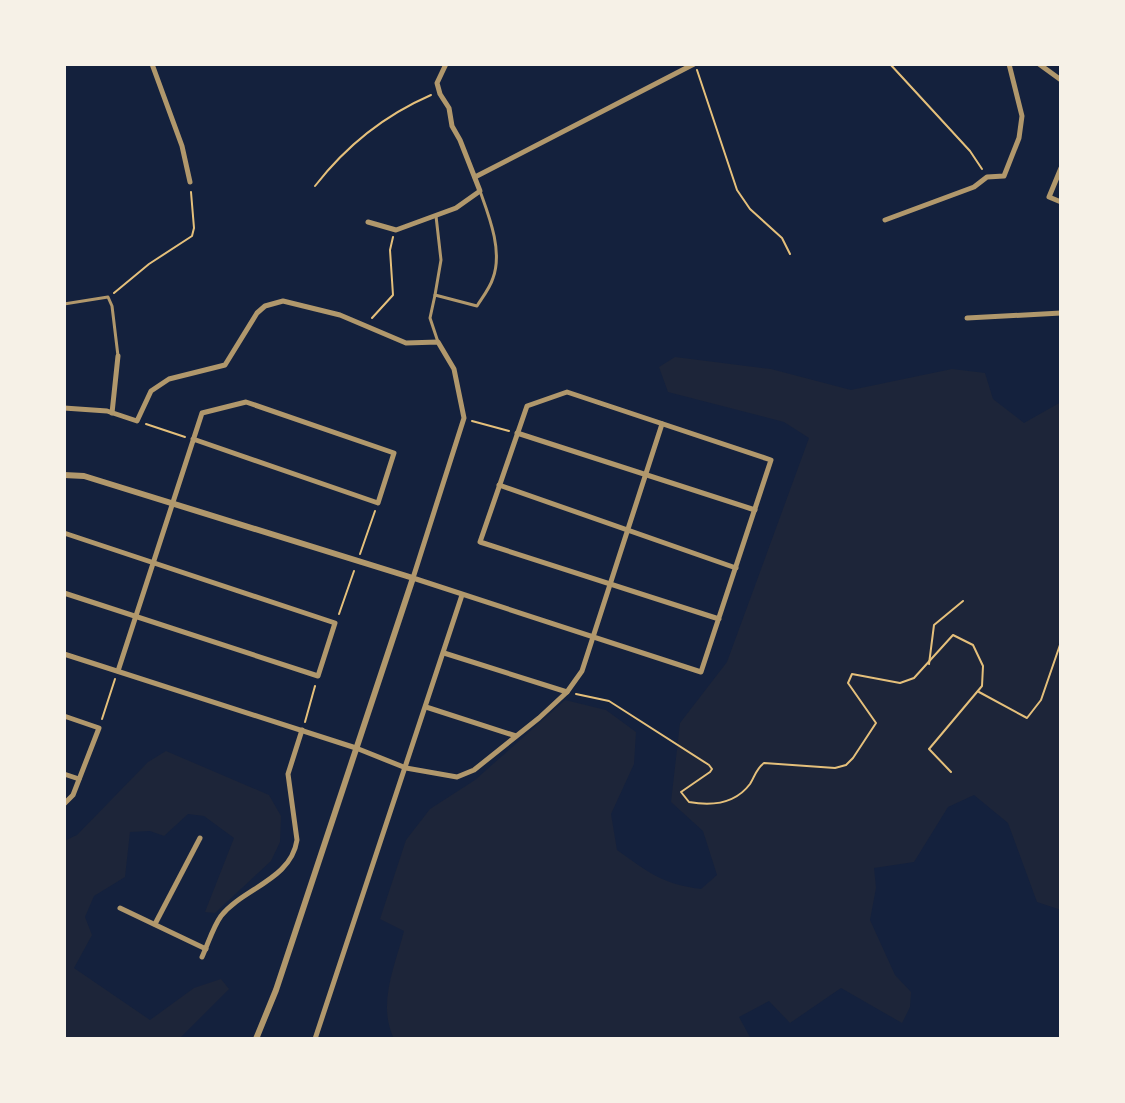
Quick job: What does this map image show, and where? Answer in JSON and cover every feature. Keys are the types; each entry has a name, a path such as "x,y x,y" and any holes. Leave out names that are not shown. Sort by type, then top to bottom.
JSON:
{"street":[{"path":"152,64 182,146 190,182"},
{"path":"368,222 396,230 456,208 480,191 439,91 437,83 446,64"},
{"path":"475,177 695,64"},
{"path":"885,220 974,187 987,177 1004,176 1019,138 1022,116 1009,64"},
{"path":"1039,64 1061,80"},
{"path":"1061,168 1049,197 1061,202"},
{"path":"64,408 112,413 137,421 151,391 169,379 225,365 257,313 265,306 283,301 366,324 406,343 438,342 454,369 464,418 276,990 256,1039"},
{"path":"967,318 1061,313"},
{"path":"112,413 118,356"},
{"path":"64,475 84,476 173,502 701,672 719,619 736,568 771,460 567,392 527,406 480,542 719,619"},
{"path":"118,671 193,439 202,413 246,402 394,453 378,503 193,439"},
{"path":"64,654 356,748 406,768 457,777 474,770 516,736 567,692 582,671 662,424"},
{"path":"517,433 755,510"},
{"path":"499,485 736,568"},
{"path":"64,533 335,623 318,676 64,593"},
{"path":"315,1039 462,595"},
{"path":"444,653 567,692"},
{"path":"426,707 516,736"},
{"path":"64,716 99,728 73,795 64,804"},
{"path":"202,957 221,916 275,876 295,850 297,840 288,774 302,730"},
{"path":"64,774 79,779"},
{"path":"155,924 200,838"},
{"path":"120,908 206,949"}],"lane":[{"path":"435,295 477,306 493,280 496,264 492,225 480,191"},
{"path":"436,215 441,260 430,318 438,342"},
{"path":"64,304 108,297 112,306 118,356"}],"path":[{"path":"695,64 737,190 750,209 782,238 790,254"},
{"path":"890,64 970,151 987,177"},
{"path":"315,186 367,132 401,108 439,91"},
{"path":"108,297 149,264 192,236 190,182"},
{"path":"366,324 393,295 390,250 396,230"},
{"path":"464,418 517,433"},
{"path":"137,421 193,439"},
{"path":"928,665 934,625 963,601"},
{"path":"567,692 609,701 709,765 712,769 710,772 681,792 689,802 719,804 745,789 757,768 764,763 835,768 846,765 876,723 848,683 852,674 900,683 914,678 953,635 973,645 983,666 982,686 929,749 951,772"},
{"path":"978,691 1027,718 1041,700 1061,642"},
{"path":"99,728 118,671"},
{"path":"302,730 318,676"}],"shaded area":[{"path":"675,357 771,369 851,390 952,369 985,373 993,399 1024,423 1061,402 1061,910 1037,902 1008,823 974,795 948,807 914,862 874,868 876,888 870,920 895,975 911,992 910,1007 902,1023 841,988 790,1023 769,1001 739,1017 751,1039 394,1039 389,1026 387,999 404,931 380,919 406,840 430,809 475,780 565,700 606,710 636,732 634,764 611,814 617,850 647,871 676,884 701,889 717,875 703,831 671,802 680,723 727,662 809,438 784,422 668,392 659,367"},
{"path":"166,751 269,795 281,816 280,842 271,861 215,913 205,912 234,838 204,816 188,814 164,836 150,831 130,832 125,877 94,896 85,917 92,935 74,968 150,1020 194,988 221,979 229,989 179,1039 64,1039 64,841 77,835 148,762"}]}
